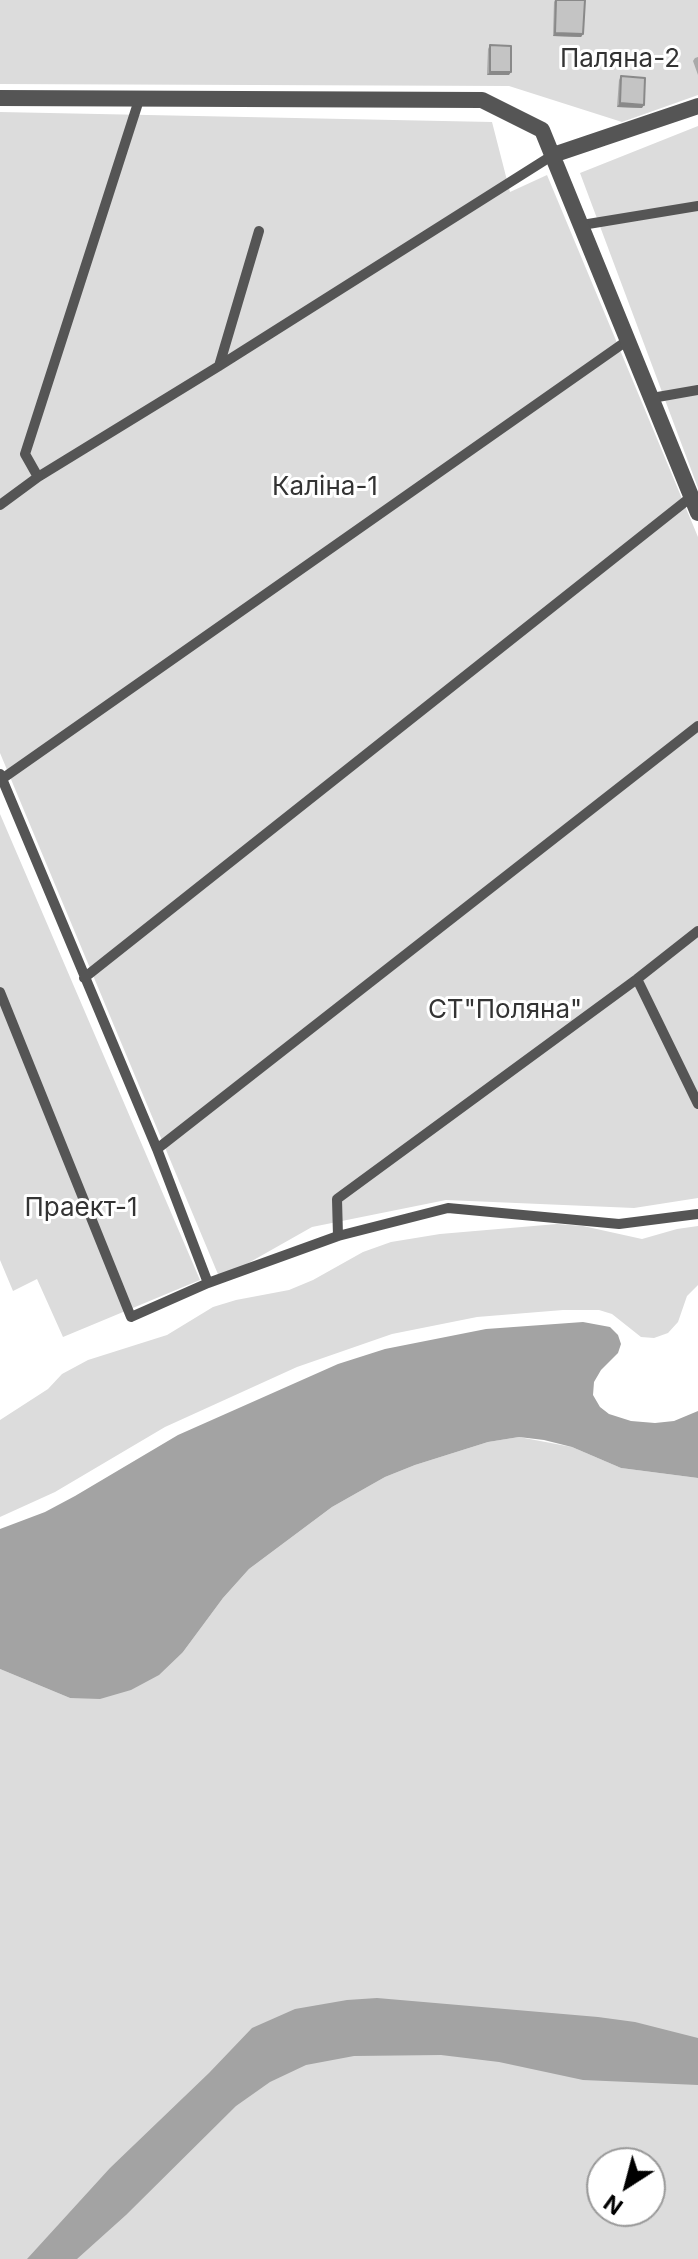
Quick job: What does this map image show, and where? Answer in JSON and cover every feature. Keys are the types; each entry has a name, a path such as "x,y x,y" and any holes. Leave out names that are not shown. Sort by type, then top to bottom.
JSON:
{"street":[{"path":"0,98 482,100 542,130 695,505"},
{"path":"553,155 698,106"}],"lane":[{"path":"38,477 25,454 139,100"},
{"path":"0,505 38,477 553,155"},
{"path":"582,225 698,206"},
{"path":"219,366 259,231"},
{"path":"208,1283 157,1149 1,776 628,340"},
{"path":"652,398 698,390"},
{"path":"84,978 695,505"},
{"path":"157,1149 698,726"},
{"path":"338,1236 337,1199 698,931"},
{"path":"637,979 698,1104"},
{"path":"0,992 131,1317 208,1283 338,1236 448,1208 619,1224 698,1214"}],"green space":[{"name":"Паляна-2","path":"0,0 698,0 698,95 622,122 509,86 0,84"},
{"name":"Каліна-1","path":"0,112 492,122 510,192 547,175 698,537 698,1198 634,1208 446,1200 312,1227 220,1279 0,753"},
{"path":"698,126 698,488 580,173"},
{"name":"Праект-1","path":"0,814 200,1280 63,1337 37,1279 13,1291 0,1260"},
{"path":"557,1224 583,1226 642,1239 698,1226 698,1285 687,1296 678,1322 668,1333 654,1338 641,1337 612,1314 599,1310 563,1310 477,1317 392,1334 297,1367 165,1427 55,1492 0,1517 0,1420 48,1389 62,1374 88,1360 167,1335 213,1307 289,1290 363,1252 391,1242 440,1234"},
{"path":"519,1437 572,1447 621,1468 698,1478 698,2259 0,2259 0,1669 70,1698 183,1652 249,1569 332,1507 385,1477 488,1442"}],"shaded area":[{"path":"583,1322 610,1327 621,1344 618,1353 594,1382 593,1395 609,1414 631,1421 655,1423 674,1421 698,1411 698,1478 621,1468 572,1447 544,1440 519,1437 488,1442 385,1477 332,1507 249,1569 183,1652 159,1675 131,1690 100,1699 70,1698 0,1669 0,1529 45,1512 178,1435 338,1364 385,1349 486,1329"},
{"path":"377,1998 598,2017 635,2022 698,2038 698,2085 583,2080 499,2062 441,2055 354,2056 306,2065 270,2082 236,2106 77,2259 27,2259 110,2168 252,2028 295,2009"}],"building":[{"path":"556,0 585,0 583,34 555,33"},
{"path":"490,45 511,46 511,72 490,72"},
{"path":"621,76 645,78 644,105 620,103"}],"park label":[{"name":"СТ\"Поляна\"","path":"505,1010"}]}
